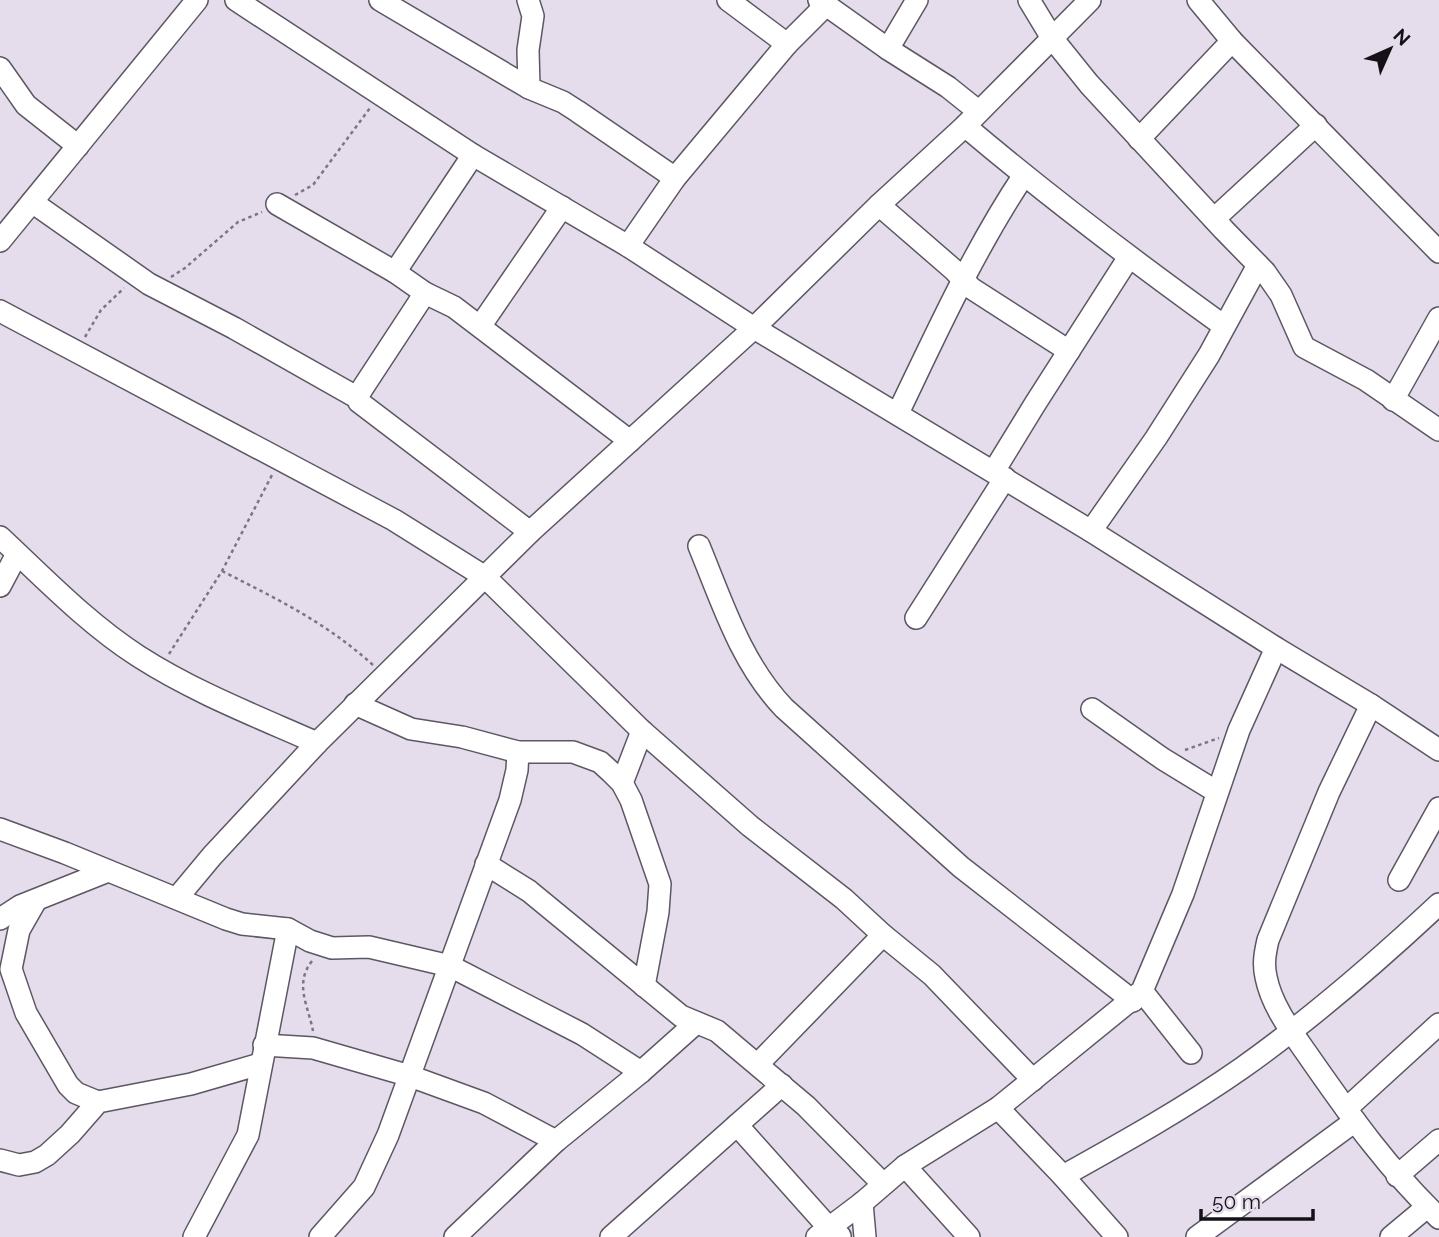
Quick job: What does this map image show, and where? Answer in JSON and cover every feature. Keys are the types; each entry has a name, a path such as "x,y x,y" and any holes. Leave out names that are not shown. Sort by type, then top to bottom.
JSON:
{"street":[{"path":"0,241 197,0"},
{"path":"236,0 473,155 628,246 754,328 1000,474 1439,750"},
{"path":"380,0 528,89 563,102 675,178"},
{"path":"528,0 533,16 528,50 528,89"},
{"path":"728,0 787,44"},
{"path":"888,49 917,0"},
{"path":"1029,0 1052,38 1089,83 1258,265 1281,295 1304,347 1366,380 1439,430"},
{"path":"177,898 212,856 355,704 530,532 754,328 1090,0"},
{"path":"1198,0 1232,41 1439,252"},
{"path":"628,246 675,178 822,2 948,87 971,118 1024,175 1129,257 1224,326"},
{"path":"1139,139 1232,41"},
{"path":"0,68 26,105 78,146"},
{"path":"1214,219 1316,125"},
{"path":"395,272 473,155"},
{"path":"898,413 962,279 998,214 1024,175"},
{"path":"32,202 149,284 224,322 358,398 362,405 530,532"},
{"path":"277,204 481,325 630,441"},
{"path":"879,205 977,292 1069,351"},
{"path":"481,325 562,207"},
{"path":"916,618 1069,351 1129,257"},
{"path":"1091,531 1209,355 1258,265"},
{"path":"358,398 425,293"},
{"path":"0,311 394,520 485,577 642,731 750,826 844,898 883,935 932,975 1033,1080"},
{"path":"1393,400 1439,318"},
{"path":"0,537 79,611 127,648 194,688 317,743"},
{"path":"699,546 743,649 759,678 784,708 961,867 1137,996 1191,1053"},
{"path":"0,586 17,554"},
{"path":"737,1125 829,1234 905,1166 998,1108 1137,996 1183,894 1240,730 1276,648"},
{"path":"355,704 411,729 462,737 519,752 558,750 588,756 600,762 622,783 631,800 660,884 658,912 644,986"},
{"path":"1371,705 1329,792 1268,940 1263,961 1273,998 1292,1031 1350,1115 1397,1176 1433,1213 1391,1237"},
{"path":"1092,709 1163,759 1217,792"},
{"path":"622,783 642,731"},
{"path":"320,1237 370,1177 410,1076 510,800 519,752"},
{"path":"1399,880 1439,808"},
{"path":"0,829 242,924 288,929 310,941 332,948 369,947 450,966 572,1029 641,1072"},
{"path":"486,864 529,891 681,1016 717,1031 758,1064 831,1129 883,1184"},
{"path":"0,919 20,906 108,871"},
{"path":"35,902 19,930 6,964 26,1013 68,1085 76,1093 98,1102 191,1084 262,1055 313,1048 410,1076 484,1102 556,1141"},
{"path":"1063,1176 1203,1094 1292,1031 1439,904"},
{"path":"194,1237 248,1135 288,929"},
{"path":"758,1064 883,935"},
{"path":"455,1237 556,1141 696,1023"},
{"path":"1198,1237 1350,1115 1439,1024"},
{"path":"611,1237 782,1085"},
{"path":"0,1160 19,1165 35,1163 70,1134 98,1102"},
{"path":"998,1108 1117,1237"},
{"path":"1397,1176 1439,1140"},
{"path":"905,1166 969,1237"},
{"path":"862,1203 865,1237"}],"path":[{"path":"77,352 101,310 121,288 169,278 185,268 238,222 313,185 380,94"},
{"path":"160,669 222,571 279,460"},
{"path":"222,571 304,613 336,634 385,677"},
{"path":"1163,759 1240,730"},
{"path":"313,1048 303,976 312,962 332,948"}]}
